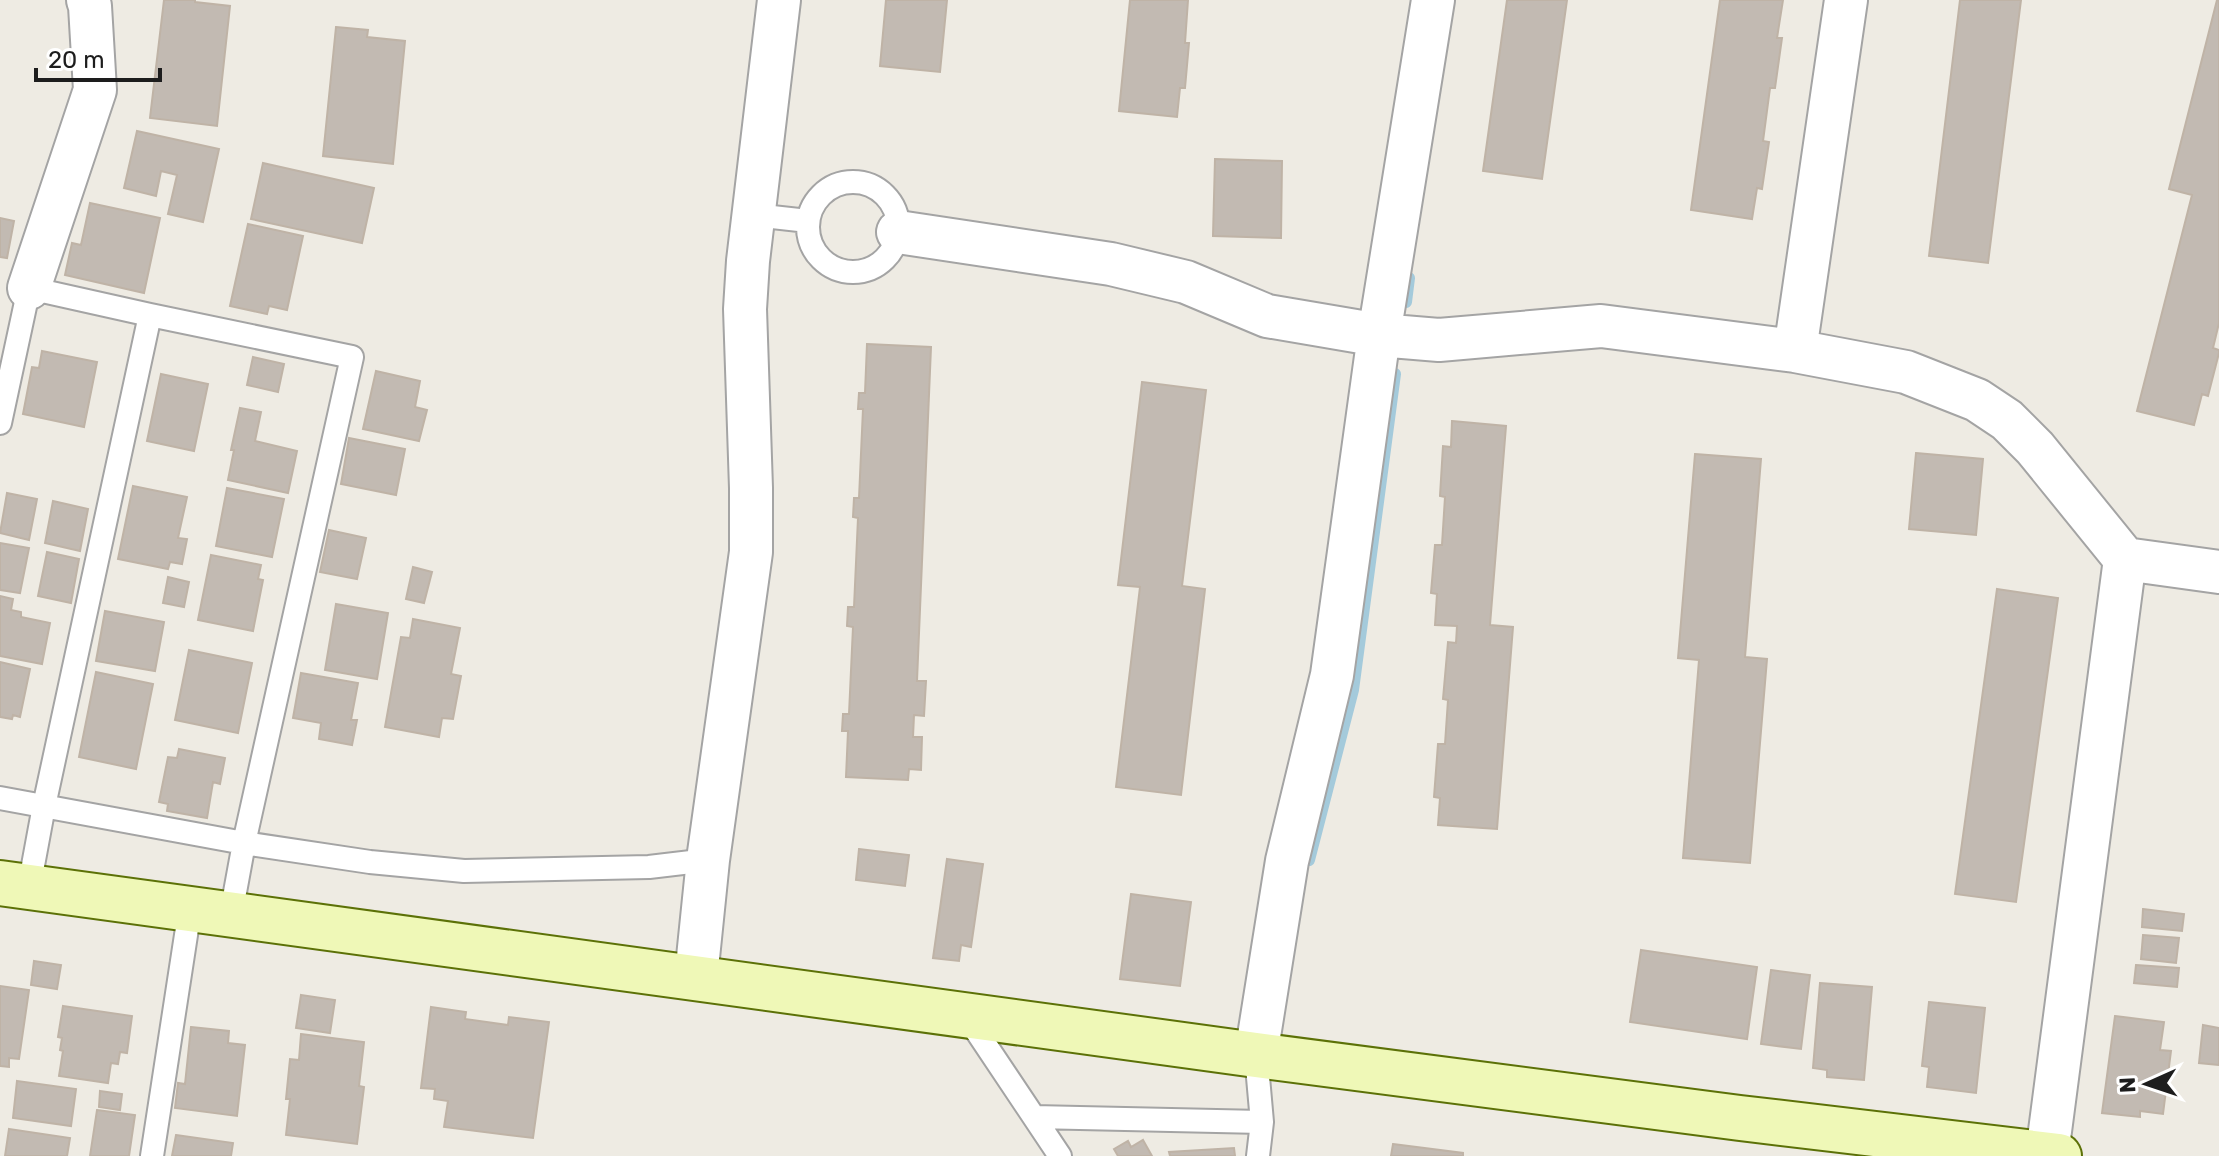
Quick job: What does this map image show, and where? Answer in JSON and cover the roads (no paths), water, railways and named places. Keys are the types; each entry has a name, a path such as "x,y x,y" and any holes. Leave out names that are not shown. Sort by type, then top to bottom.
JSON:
{"street":[{"path":"29,288 95,90 88,0"},
{"path":"696,977 708,860 751,552 745,309 779,0"},
{"path":"1256,1055 1287,861 1332,675 1379,335 1433,0"},
{"path":"1795,351 1846,0"},
{"path":"898,232 1111,264 1186,282 1267,316 1379,335 1439,340 1601,326 1795,351 1906,372 1977,400 2007,420 2035,448 2125,559 2219,572"},
{"path":"15,885 1256,1055 2053,1155 2125,559"}],"lane":[{"path":"854,181 882,191 892,203 898,232 894,246 873,267 859,272 844,271 830,266 818,256 811,243 808,221 815,200 826,190 854,181"},
{"path":"754,215 808,221"},
{"path":"1,417 29,288 352,357 244,843 210,911 152,1156"},
{"path":"15,885 44,806 150,315"},
{"path":"0,798 244,843 370,862 464,871 636,868 708,860"},
{"path":"967,1016 1060,1156"},
{"path":"1256,1055 1262,1122 1258,1156"},
{"path":"1034,1117 1262,1122"}],"waterway":[{"path":"1406,302 1409,278"},
{"path":"1309,860 1353,690 1395,374"}]}
